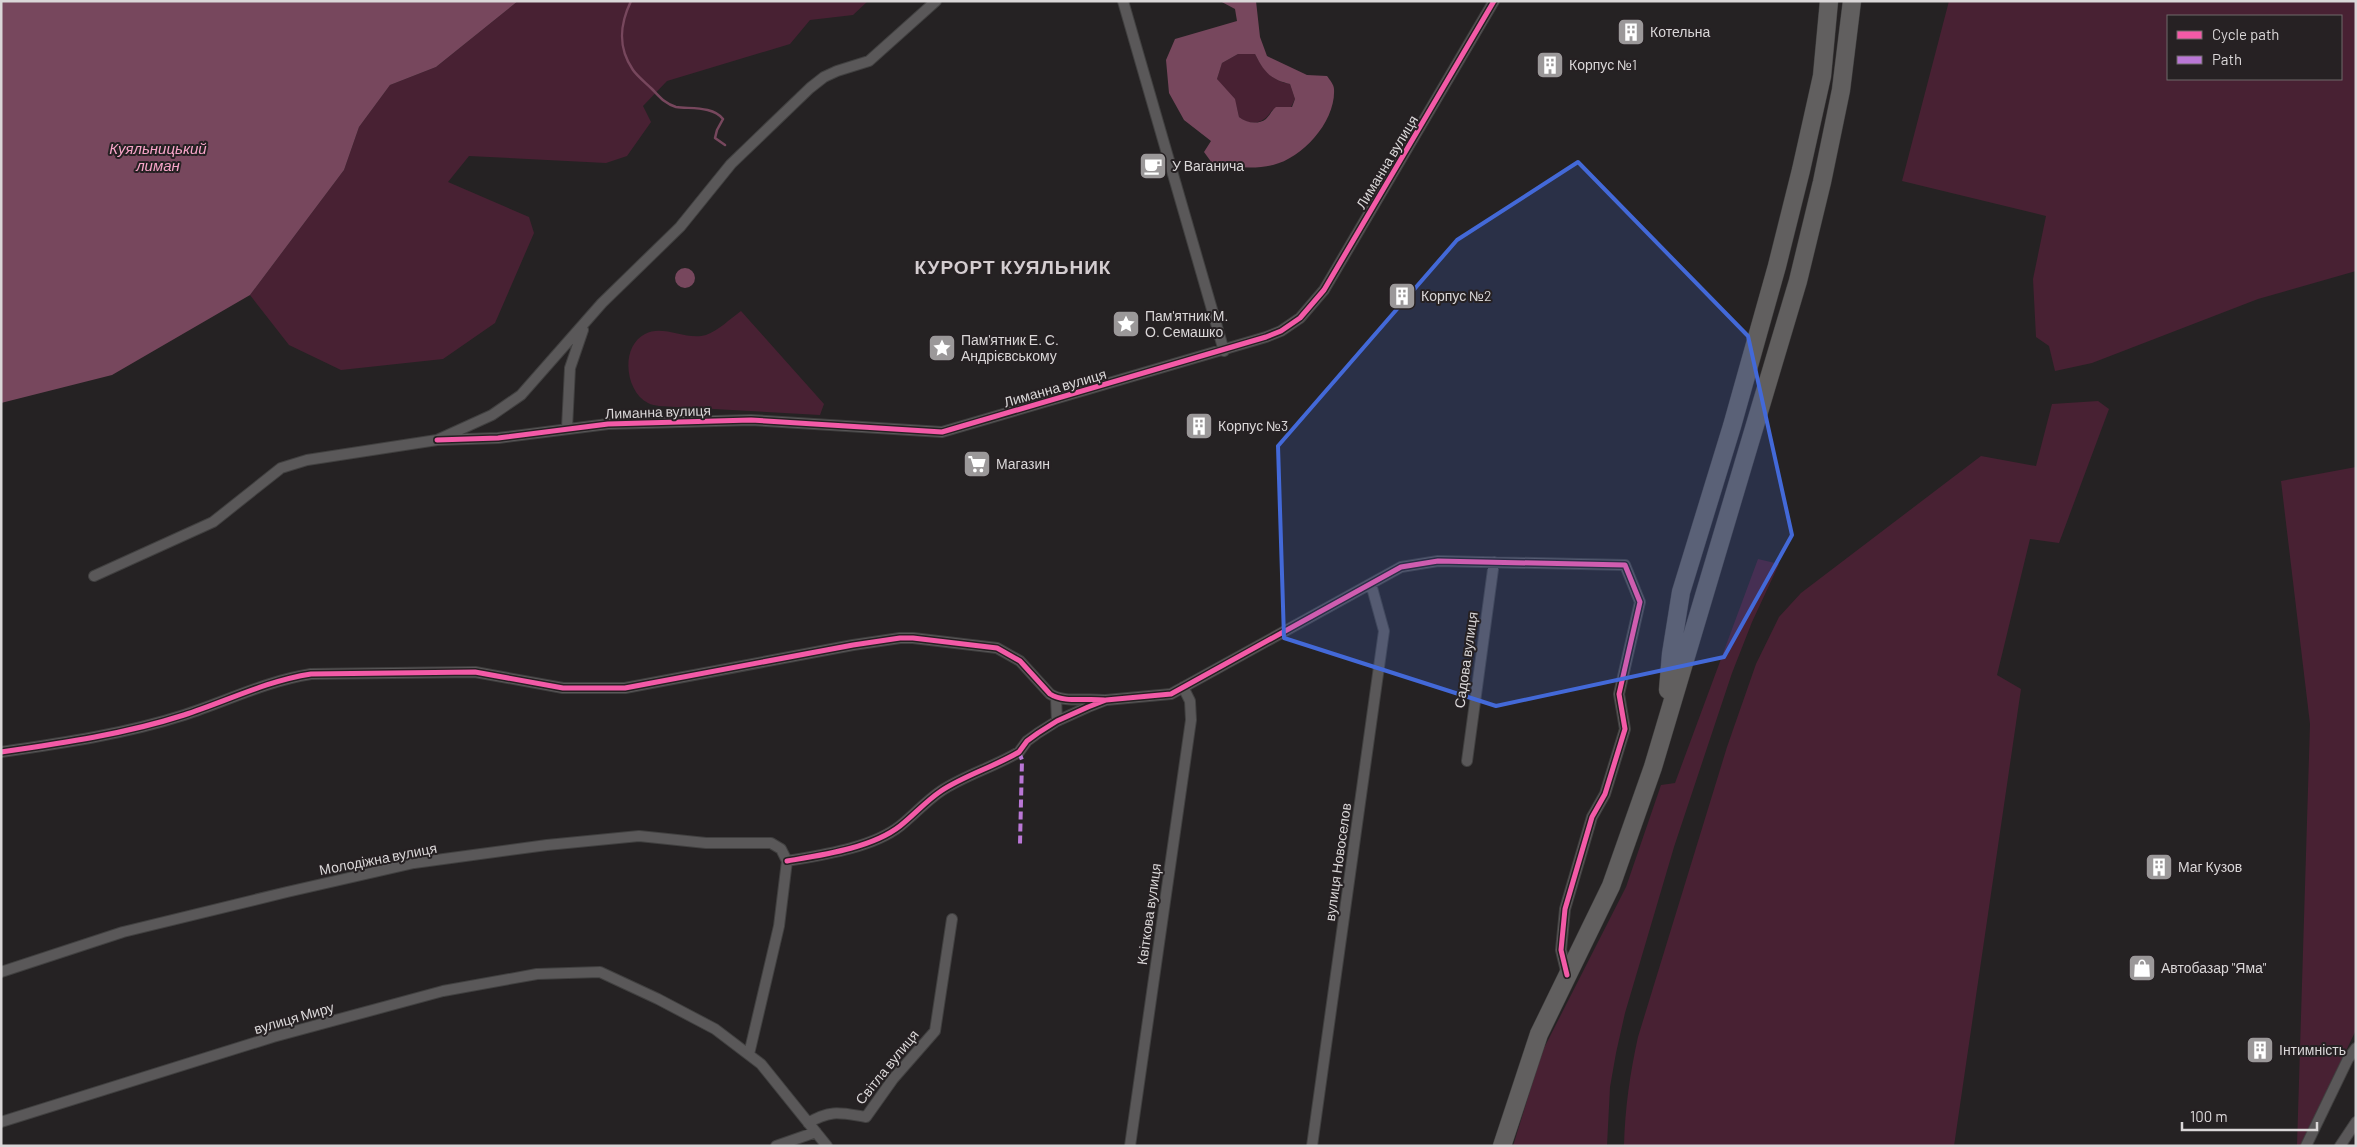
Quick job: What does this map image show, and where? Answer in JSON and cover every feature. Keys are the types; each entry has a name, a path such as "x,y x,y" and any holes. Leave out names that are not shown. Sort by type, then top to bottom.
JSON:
{"highway":[{"path":"1667,718 1670,654 1681,592 1732,426 1777,266 1822,76 1829,1"},
{"path":"1502,1146 1539,1034 1611,886 1653,767 1798,281 1822,182 1841,90 1852,1"}],"street":[{"path":"94,576 212,522 281,468 307,460 437,440 476,425 521,395 602,303 680,227 731,164 810,88 824,77 837,71 869,62 936,1"},
{"path":"1123,1 1224,351"},
{"name":"Лиманна вулиця","path":"437,440 498,438 616,423 751,420 942,432 1224,351 1281,331 1308,310 1324,290 1494,1"},
{"path":"567,428 570,368 585,324"},
{"path":"1,752 68,743 153,724 287,678 311,674 475,672 563,688 625,688 900,638 997,648 1020,661 1050,694 1056,698 1106,700 1171,694 1401,568 1438,561 1625,565 1640,602 1619,694 1625,728 1605,794 1592,817 1565,910 1560,950 1567,975"},
{"name":"Садова вулиця","path":"1466,761 1494,562"},
{"name":"вулиця Новоселов","path":"1312,1146 1384,631 1371,584"},
{"path":"1171,694 1172,683"},
{"name":"Квіткова вулиця","path":"1130,1146 1191,720 1190,701 1183,686"},
{"path":"1056,698 1057,721"},
{"path":"827,1146 761,1064 749,1054 778,926 787,860 850,848 900,827 921,806 942,790 1019,752 1027,741 1057,721 1106,700"},
{"name":"Молодіжна вулиця","path":"1,972 123,932 287,892 414,864 547,844 639,836 706,843 771,843 782,850 787,860"},
{"name":"Світла вулиця","path":"808,1122 822,1114 834,1112 866,1117 894,1079 935,1031 952,919"},
{"name":"вулиця Миру","path":"1,1122 273,1037 444,991 538,974 600,972 658,999 715,1030 749,1054"},
{"path":"2306,1146 2348,1059 2356,1048"},
{"path":"2340,1146 2355,1123"},
{"path":"776,1146 816,1132"}],"highlighted area":[{"path":"1578,162 1748,336 1792,535 1724,657 1496,706 1284,638 1278,446 1457,240"}],"shaded area":[{"path":"518,1 868,1 853,15 810,20 790,44 667,81 643,106 651,122 627,156 606,163 469,156 448,182 529,217 534,233 495,323 443,359 341,370 289,345 250,295 344,170 359,127 390,85 436,67"},
{"path":"1949,1 2356,1 2356,271 2258,299 2092,363 2055,371 2049,346 2036,337 2033,279 2046,216 1902,181"},
{"path":"1238,54 1255,54 1269,74 1284,83 1290,84 1295,99 1291,107 1272,110 1262,121 1253,123 1239,117 1233,98 1217,79 1222,63"},
{"path":"741,311 824,404 820,415 659,406 649,404 640,397 634,389 628,369 629,358 637,340 652,331 691,336 706,335"},
{"path":"2098,401 2109,409 2059,543 2030,539 1997,675 2021,689 1954,1146 1624,1146 1628,1091 1638,1037 1727,747 1756,664 1779,617 1801,593 1981,456 2036,466 2052,404"},
{"path":"2356,467 2356,1030 2300,1146 2297,1146 2310,724 2281,481"},
{"path":"1758,559 1779,564 1752,622 1732,673 1674,847 1625,1013 1616,1053 1610,1087 1607,1146 1513,1146 1542,1052 1626,887 1661,785 1675,783"}],"water":[{"name":"Куяльницький лиман","path":"1,1 518,1 436,67 390,85 359,127 344,170 250,295 112,375 1,403"},
{"path":"1220,1 1256,1 1260,37 1267,56 1307,75 1327,76 1334,87 1330,113 1315,136 1295,155 1273,165 1242,167 1212,163 1204,152 1211,141 1184,120 1169,93 1166,60 1175,39 1237,21 1235,9","holes":["1238,54 1255,54 1269,74 1278,80 1290,84 1295,99 1292,107 1276,107 1266,119 1256,123 1239,117 1235,99 1217,79 1222,63"]},
{"path":"685,268 692,271 695,278 692,285 685,288 678,285 675,278 678,271"}],"waterway":[{"path":"631,1 624,18 622,44 624,53 633,70 669,104 676,107 708,110 719,115 723,119 715,138 725,145"}],"marked path":[{"path":"1019,752 1022,760 1020,844"}],"cycle path":[{"path":"437,440 498,438 608,424 751,420 942,432 1281,331 1300,318 1324,290 1494,1"},
{"path":"787,861 846,850 889,834 941,791 1019,752 1027,741 1057,721 1106,700 1171,694 1401,567 1438,561 1625,565 1640,602 1619,694 1625,729 1605,794 1592,817 1565,909 1561,950 1567,975"},
{"path":"1,752 139,728 184,715 278,681 311,674 475,672 563,688 625,688 853,645 900,638 997,648 1020,661 1050,694 1056,697 1104,700"}],"place":[{"name":"Котельна","path":"1631,32"},
{"name":"Корпус №1","path":"1550,65"},
{"name":"У Ваганича","path":"1153,166"},
{"name":"Корпус №2","path":"1402,296"},
{"name":"Пам'ятник М. О. Семашко","path":"1126,324"},
{"name":"Пам'ятник Е. С. Андрієвському","path":"942,348"},
{"name":"Корпус №3","path":"1199,426"},
{"name":"Магазин","path":"977,464"},
{"name":"Маг Кузов","path":"2159,867"},
{"name":"Автобазар \"Яма\"","path":"2142,968"},
{"name":"Інтимність","path":"2260,1050"}],"district":[{"name":"КУРОРТ КУЯЛЬНИК","path":"1013,267"}]}
